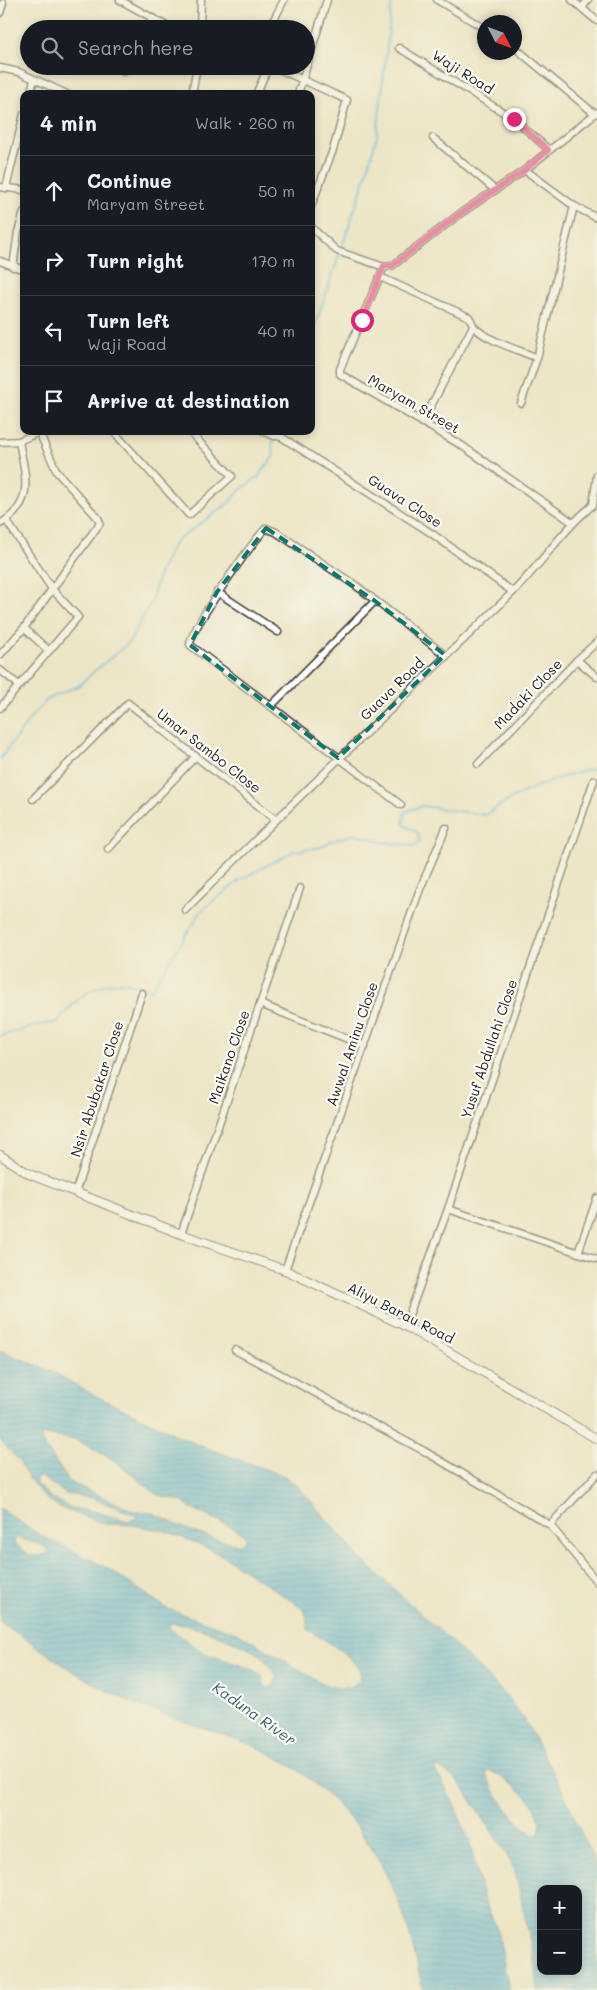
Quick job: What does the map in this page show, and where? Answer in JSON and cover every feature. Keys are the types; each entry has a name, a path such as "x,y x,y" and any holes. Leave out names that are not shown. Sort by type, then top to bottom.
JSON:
{"street":[{"path":"120,0 152,19"},
{"path":"200,0 200,20"},
{"path":"274,20 284,0"},
{"path":"315,37 327,0"},
{"path":"437,0 477,24"},
{"path":"572,0 597,21"},
{"path":"582,8 588,0"},
{"path":"0,12 4,4"},
{"name":"Waji Road","path":"399,48 514,119 548,150"},
{"path":"315,230 341,252 384,266 392,266 525,170 596,113 522,53"},
{"path":"0,68 20,73"},
{"path":"25,75 58,90"},
{"path":"193,90 195,75"},
{"path":"258,90 266,75"},
{"path":"290,75 347,100 332,150 315,195"},
{"path":"300,90 305,75"},
{"path":"31,90 34,80"},
{"path":"20,128 3,188 20,190"},
{"path":"433,138 495,190"},
{"path":"525,170 574,206 597,218"},
{"path":"521,403 537,358 574,206"},
{"path":"13,267 20,225"},
{"path":"0,261 20,269"},
{"name":"Maryam Street","path":"384,266 340,369 340,374 460,445 572,522"},
{"path":"380,276 469,317 472,321 472,326 422,423"},
{"path":"472,326 500,342 537,358"},
{"path":"0,442 19,441 32,435"},
{"path":"0,655 24,628 100,523 98,518 58,472 40,435"},
{"path":"118,435 189,515 232,476 193,435"},
{"name":"Guava Close","path":"272,435 280,436 431,533 513,592"},
{"path":"0,708 78,617 52,589 3,522 20,508 25,495 19,441"},
{"name":"Guava Road","path":"185,910 275,819 513,592 572,522 595,505 597,475"},
{"path":"400,806 190,645 191,638 218,592 266,528 276,532 376,601 445,655"},
{"path":"218,592 278,632"},
{"path":"270,706 376,601"},
{"path":"24,628 48,650"},
{"name":"Madaki Close","path":"478,764 577,660 597,642"},
{"path":"577,660 597,677"},
{"path":"0,670 19,685 17,688"},
{"name":"Umar Sambo Close","path":"33,799 128,703 275,819"},
{"path":"108,849 196,756"},
{"name":"Yusuf Abdullahi Close","path":"405,1326 448,1209 594,780"},
{"name":"Awwal Aminu Close","path":"285,1270 420,889 446,828"},
{"name":"Maikano Close","path":"181,1234 300,888"},
{"name":"Nsir Abubakar Close","path":"75,1193 142,993"},
{"path":"260,1004 365,1046"},
{"name":"Aliyu Barau Road","path":"0,1155 29,1174 181,1234 285,1270 405,1326 597,1439"},
{"path":"578,1253 597,1198"},
{"path":"448,1209 597,1259"},
{"path":"235,1350 424,1451 550,1525 597,1582"},
{"path":"550,1525 597,1474"}],"highlighted area":[{"path":"266,528 375,601 445,655 338,758 190,645 217,592"}],"water":[{"name":"Kaduna River","path":"0,1350 55,1373 90,1393 196,1444 285,1476 299,1487 359,1557 452,1642 502,1691 524,1719 560,1785 596,1865 597,1990 537,1990 533,1954 515,1871 504,1850 465,1791 456,1779 438,1767 434,1767 453,1802 469,1840 484,1900 498,1931 509,1990 423,1990 403,1914 388,1877 374,1852 339,1806 296,1769 246,1743 152,1710 107,1691 76,1673 0,1622 0,1508 35,1532 109,1569 168,1609 240,1634 324,1684 344,1688 354,1685 361,1677 355,1663 331,1644 308,1630 306,1615 301,1607 223,1556 165,1531 132,1525 105,1524 58,1507 44,1497 29,1479 19,1461 0,1440","holes":["41,1436 76,1440 112,1459 158,1495 181,1501 192,1509 234,1528 242,1533 246,1539 241,1544 234,1544 192,1532 153,1513 136,1512 70,1482 41,1441","40,1476 66,1494 92,1498 135,1515 137,1518 128,1521 93,1511 70,1508 52,1498 36,1484 36,1478","16,1537 46,1547 48,1552 43,1555 34,1556 25,1552 14,1542","170,1623 191,1626 248,1648 268,1663 277,1676 274,1685 268,1688 263,1683 262,1675 253,1669 204,1653 169,1628","488,1771 518,1788 533,1804 538,1813 540,1823 539,1834 533,1835 512,1815 495,1791 486,1774"]}],"waterway":[{"path":"315,326 364,182 377,136 392,0"},
{"path":"0,759 33,715 48,699 80,685 131,639 151,602 160,571 175,542 229,503 240,490 259,476 274,456 272,446 274,435"},
{"path":"0,1036 43,1024 57,1023 76,1001 101,986 125,982 151,990 202,910 240,880 294,851 322,847 331,841 355,834 383,842 415,846 420,841 417,832 403,824 405,812 422,806 485,815 498,806 539,785 567,775 597,768"}],"route":[{"path":"362,320 384,266 392,266 461,213 525,170 548,150 514,119"}]}
